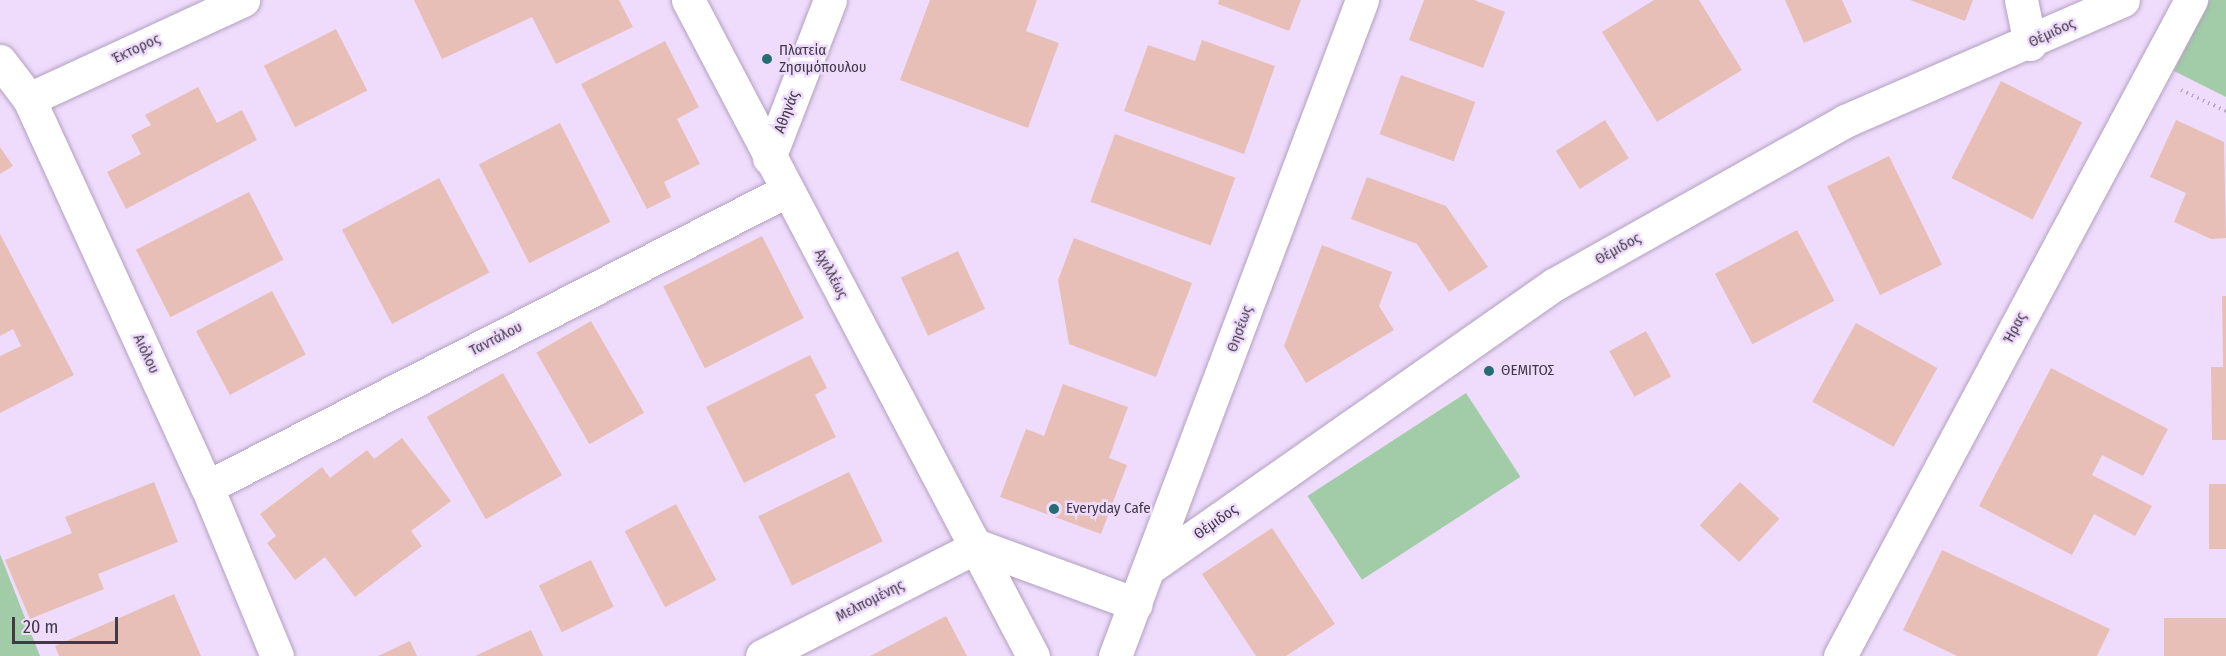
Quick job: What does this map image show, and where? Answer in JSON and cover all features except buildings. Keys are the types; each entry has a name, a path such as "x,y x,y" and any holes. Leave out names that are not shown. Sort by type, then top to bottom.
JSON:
{"street":[{"name":"Έκτορος","path":"29,99 243,0"},
{"name":"Αχιλλέως","path":"688,0 786,191 978,546 1033,656"},
{"name":"Αθηνάς","path":"769,158 830,0"},
{"name":"Θησέως","path":"1115,656 1152,566 1362,0"},
{"path":"2021,0 2030,44"},
{"name":"Θέμιδος","path":"1152,566 1555,284 1845,121 2030,44 2123,0"},
{"name":"Ήρας","path":"1840,656 2191,0"},
{"name":"Αιόλου","path":"0,61 29,99 207,487 277,656"},
{"name":"Ταντάλου","path":"207,487 786,191"},
{"path":"978,546 1136,604"},
{"name":"Μελπομένης","path":"762,656 978,546"}],"path":[{"path":"2149,75 2226,111"}],"green space":[{"path":"2210,0 2226,0 2226,97 2174,71"},
{"path":"1466,393 1520,477 1362,580 1307,496"},
{"path":"0,554 40,656 0,656"}],"place":[{"name":"Πλατεία Ζησιμόπουλου","path":"767,59"},
{"name":"ΘΕΜΙΤΟΣ","path":"1489,371"},
{"name":"Everyday Cafe","path":"1054,509"}]}
